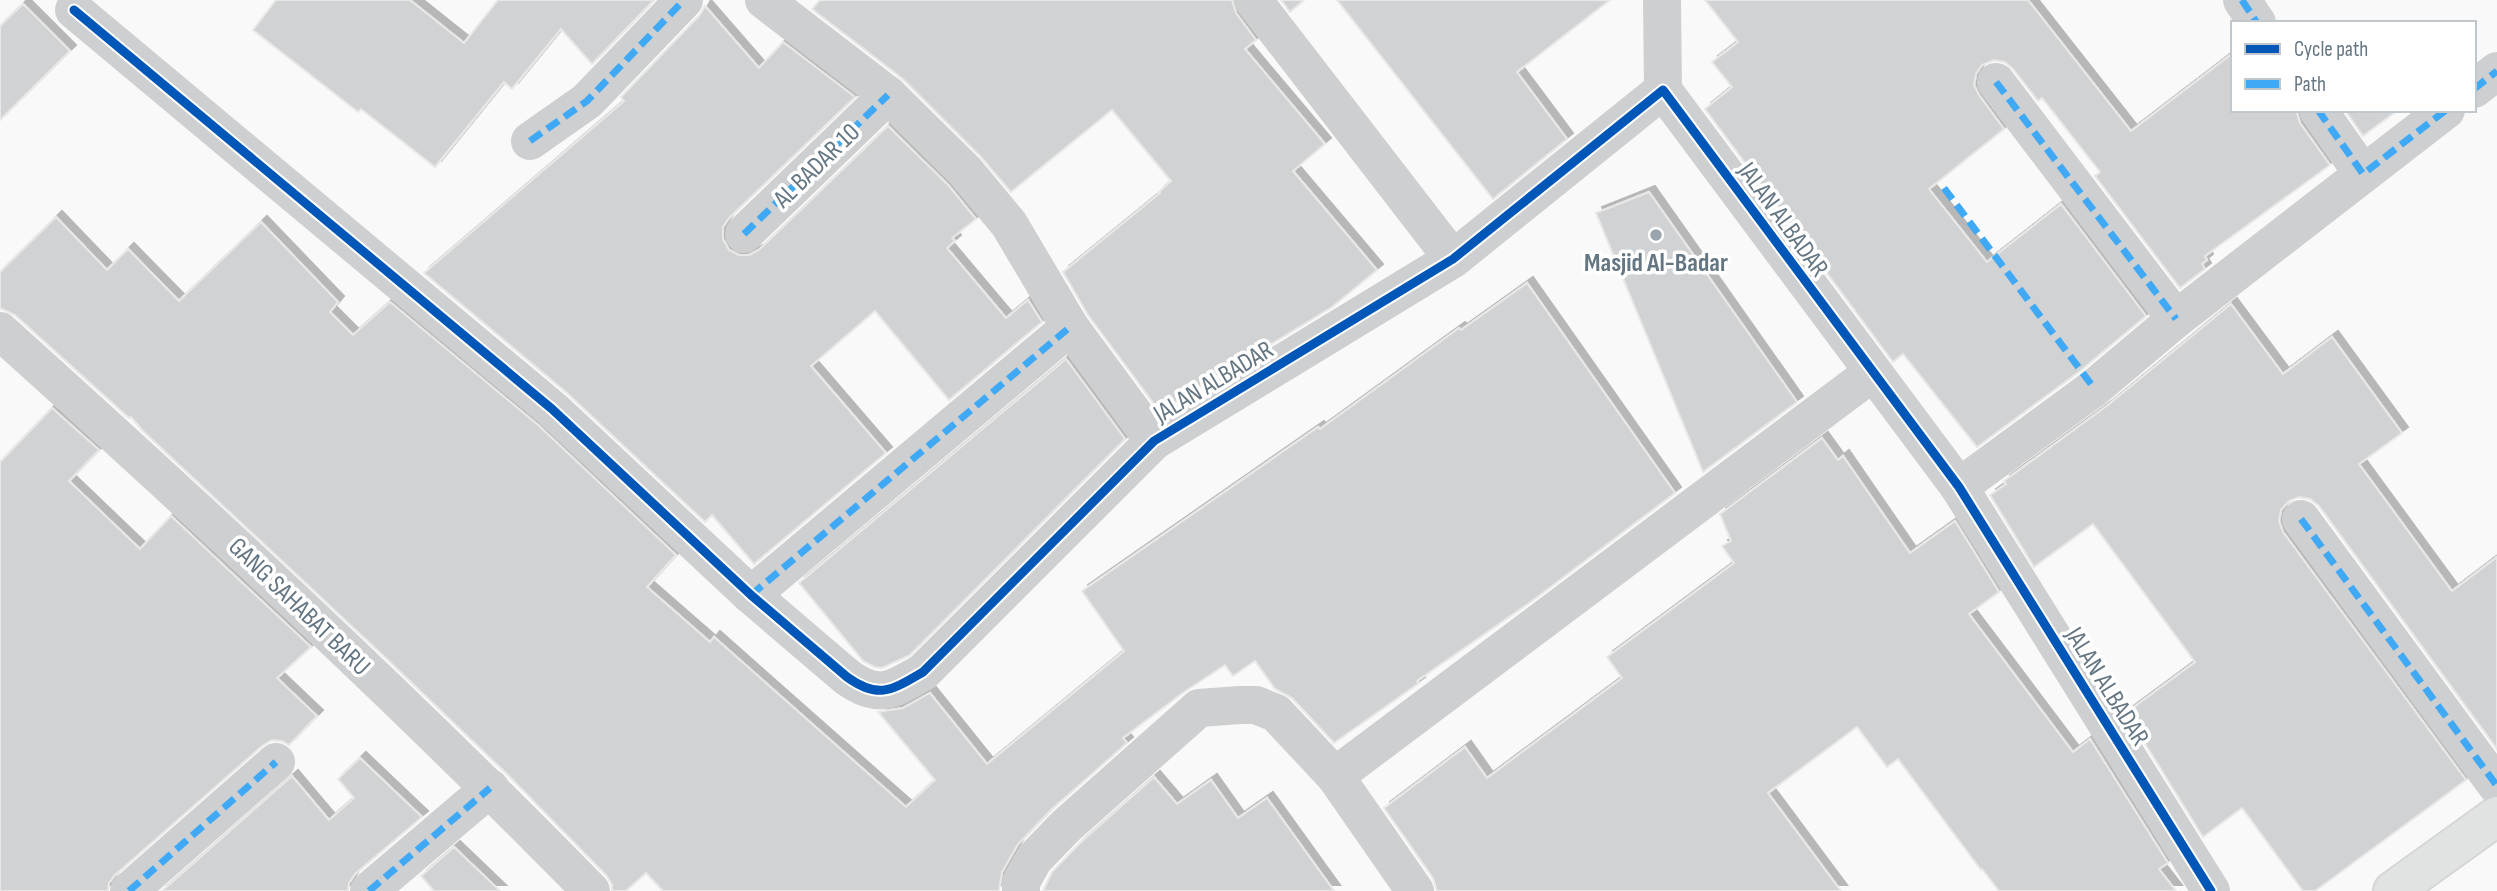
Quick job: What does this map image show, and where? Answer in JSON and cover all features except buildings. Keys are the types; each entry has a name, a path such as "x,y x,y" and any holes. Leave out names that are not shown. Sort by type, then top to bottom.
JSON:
{"main road":[{"path":"2393,891 2497,816"}],"street":[{"path":"530,141 587,101 684,0"},
{"name":"JALAN ALBADAR","path":"764,0 888,95 965,171 1009,223 1070,327 1153,441 1453,259 1663,90 1959,488 2211,891"},
{"path":"1253,0 1453,259"},
{"path":"1662,0 1663,90"},
{"path":"2242,0 2257,21"},
{"path":"74,10 552,408 751,595 862,688 892,691 923,673 1153,441"},
{"path":"2476,87 2497,71"},
{"path":"1996,82 2176,319"},
{"name":"AL BADAR 10","path":"744,234 888,95"},
{"path":"2319,112 2363,174"},
{"path":"1959,488 2094,388 2176,319 2443,112"},
{"path":"751,595 1070,327"},
{"name":"GANG SAHABAT BARU","path":"0,331 213,523 490,788 592,891"},
{"path":"1335,776 1872,373"},
{"path":"2301,519 2497,786"},
{"path":"1021,891 1021,882 1034,859 1050,842 1199,708 1256,705 1276,713 1335,776 1415,891"},
{"path":"130,891 276,762"},
{"path":"369,891 490,788"}],"marked path":[{"path":"530,141 587,101 684,0"},
{"path":"2242,0 2256,21"},
{"path":"2476,87 2497,71"},
{"path":"1996,82 2176,319"},
{"path":"744,234 888,95"},
{"path":"2319,112 2363,174 2443,112"},
{"path":"1944,188 2094,388"},
{"path":"751,595 1070,327"},
{"path":"2301,519 2497,786"},
{"path":"129,891 276,762"},
{"path":"369,891 490,788"}],"cycle path":[{"path":"74,10 552,409 751,595 847,677 877,690 894,688 923,672 1154,441 1453,259 1663,90 1959,487 2211,891"}],"place":[{"name":"Masjid Al-Badar","path":"1656,235"}]}
